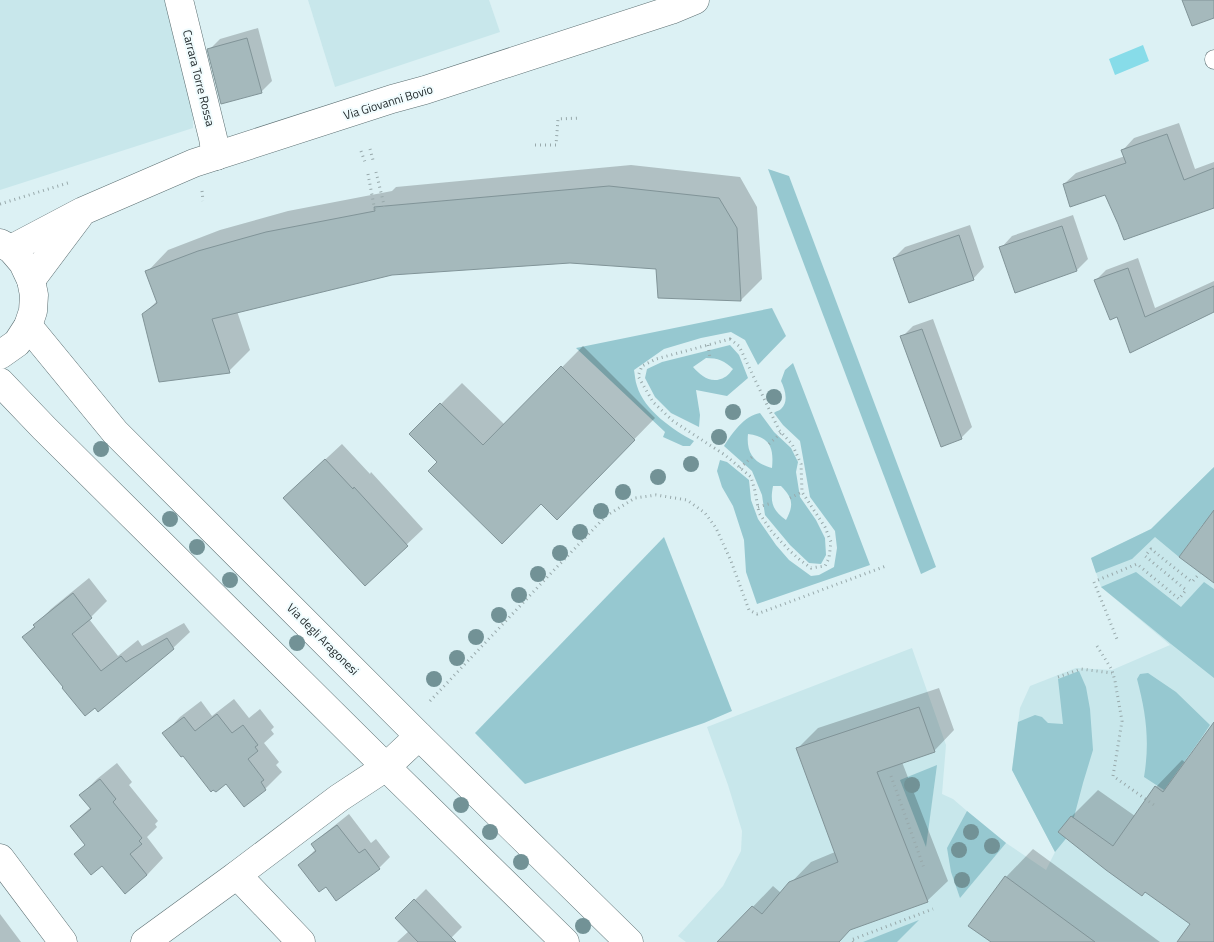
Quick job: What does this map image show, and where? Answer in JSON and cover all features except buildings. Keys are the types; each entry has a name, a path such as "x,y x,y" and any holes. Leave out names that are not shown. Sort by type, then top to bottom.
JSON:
{"main road":[{"name":"Carrara Torre Rossa","path":"179,0 213,138 205,160"},
{"name":"Via Giovanni Bovio","path":"0,355 17,343 28,326 33,311 34,295 31,280 23,263 5,246 205,160 671,10 695,0"},
{"name":"Via Giovanni Bovio","path":"31,280 83,211"},
{"name":"Via degli Aragonesi","path":"28,326 115,432 419,736 629,942"},
{"path":"0,382 386,767 565,942"},
{"path":"145,942 339,798 386,767 419,736"},
{"path":"0,858 63,942"},
{"path":"237,875 301,942"}],"path":[{"path":"535,145 556,145 558,119 580,118"},
{"path":"370,149 373,160"},
{"path":"361,151 365,162"},
{"path":"376,172 385,208"},
{"path":"368,174 375,211"},
{"path":"730,339 739,346 779,430 792,444 801,464 802,492 825,527 831,542 829,558 825,566 811,568 795,556 772,532 759,513 756,491 751,477 718,450 673,421 652,402 638,376 642,366 656,359 708,344 730,339"},
{"path":"708,344 710,358"},
{"path":"769,444 782,433"},
{"path":"740,468 752,457"},
{"path":"790,498 802,492"},
{"path":"430,701 606,516 635,498 656,495 687,500 705,513 716,528 731,561 749,610 757,614 886,566"},
{"path":"758,507 772,503"},
{"path":"1117,639 1096,581 1137,564 1179,599 1186,590 1145,556 1151,549 1192,582 1200,573"},
{"path":"1097,646 1112,670 1122,721 1114,776 1154,805"},
{"path":"1058,677 1081,670 1112,673"},
{"path":"891,776 924,868"},
{"path":"853,942 851,940 933,910"}],"shaded area":[{"path":"0,0 166,0 192,79 193,128 0,190"},
{"path":"308,0 489,0 500,32 335,87"},
{"path":"1143,45 1149,61 1115,75 1109,59"},
{"path":"768,169 789,176 936,567 921,574"},
{"path":"772,308 786,336 758,365 745,340 731,332 701,338 664,349 634,370 637,386 646,403 660,418 694,441 690,446 683,446 663,437 665,432 576,348"},
{"path":"730,345 739,355 748,378 727,396 696,390 700,415 699,427 671,413 655,397 645,378 647,369 662,362","holes":["706,358 721,360 733,369 727,376 711,380 693,367"]},
{"path":"793,363 870,565 757,604 746,572 744,540 733,506 722,487 717,471 720,460 727,462 749,480 751,500 758,519 789,560 811,576 819,575 834,567 837,548 835,531 810,497 800,441 783,425 774,413 781,409 785,403 785,392 781,381 785,370"},
{"path":"760,413 774,432 791,448 798,462 796,472 800,497 816,520 825,538 826,555 821,564 809,563 790,545 765,515 762,495 752,471 724,446 739,426","holes":["748,434 755,435 769,444 772,454 772,468 760,463 752,456 748,447","773,486 781,486 790,498 791,506 786,520 773,505"]},
{"path":"1214,467 1214,942 686,942 678,936 723,886 741,851 742,831 707,727 912,648 946,745 942,794 953,799 1006,843 1046,870 1055,852 1012,770 1020,708 1030,686 1076,668 1112,670 1170,645 1101,587 1091,558 1151,529"},
{"path":"1214,467 1214,532 1203,524 1179,557 1155,537 1132,559 1096,573 1091,558 1151,529"},
{"path":"664,537 732,711 704,723 525,784 475,733"},
{"path":"1136,572 1181,607 1204,582 1214,589 1214,678 1101,587"},
{"path":"1079,671 1086,687 1090,709 1093,750 1074,817 1073,830 1055,852 1012,770 1018,722 1035,715 1042,717 1048,723 1063,724 1058,679"},
{"path":"1148,673 1176,692 1210,725 1164,790 1144,777 1147,739 1143,704 1137,679 1140,674"},
{"path":"937,765 926,847 900,780"},
{"path":"967,811 1006,843 960,898 951,872 947,848"},
{"path":"919,920 897,942 863,942"}]}
